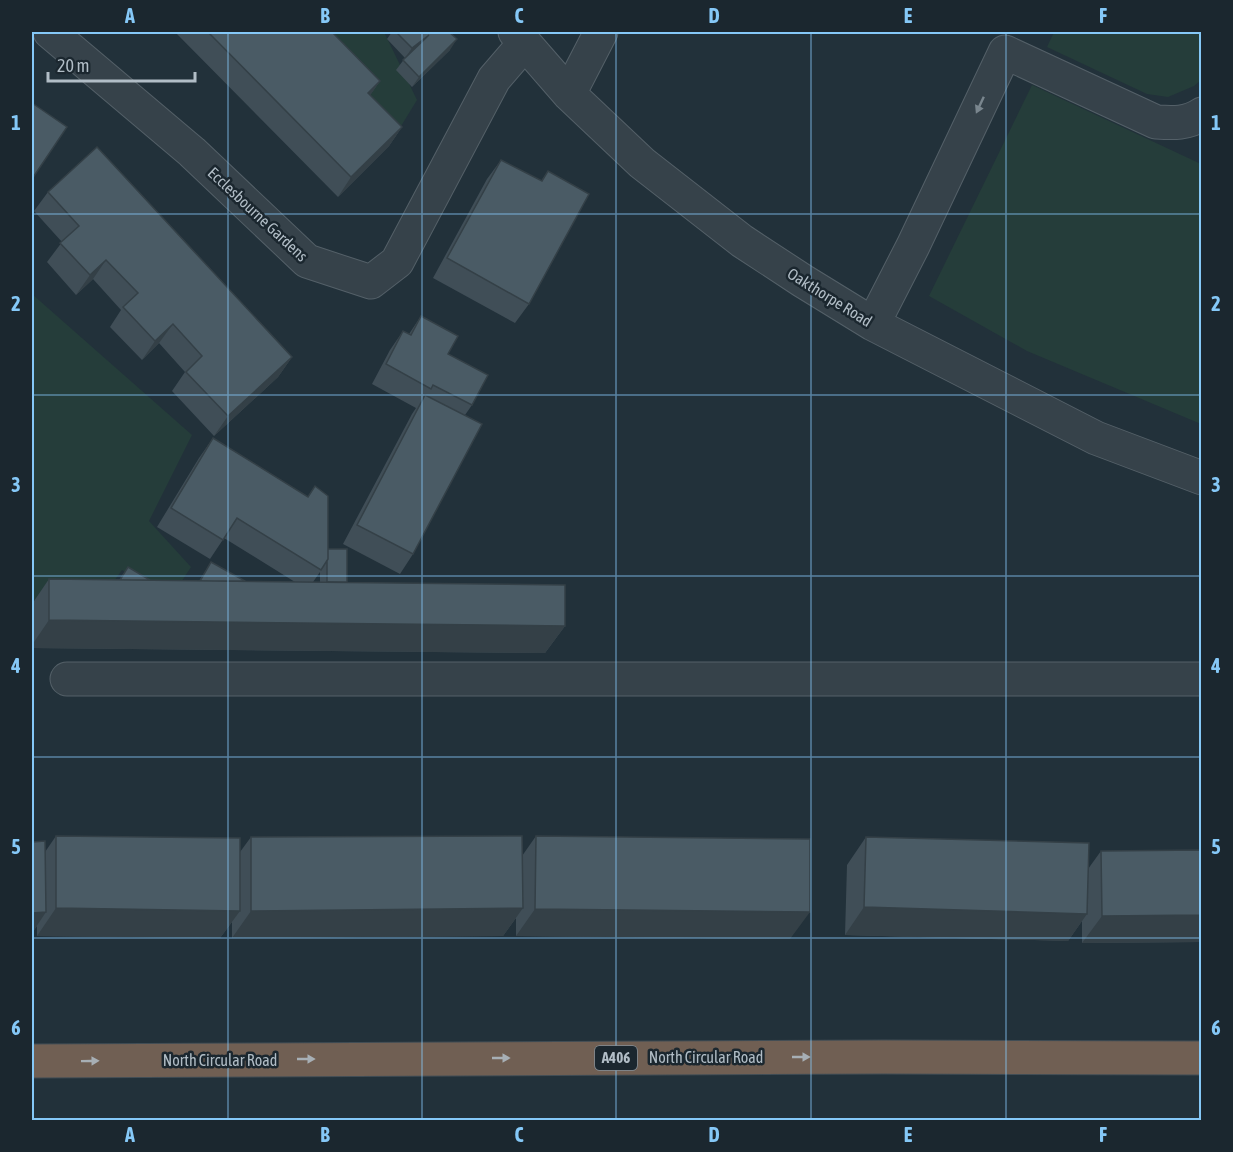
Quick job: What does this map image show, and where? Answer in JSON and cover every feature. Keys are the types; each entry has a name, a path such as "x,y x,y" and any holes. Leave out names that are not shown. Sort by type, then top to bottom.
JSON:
{"highway":[{"name":"North Circular Road","path":"32,1062 860,1057 1202,1058"}],"street":[{"name":"Ecclesbourne Gardens","path":"50,32 192,152 307,261 371,282 397,261 494,79 520,38"},
{"path":"569,94 601,32"},
{"name":"Oakthorpe Road","path":"520,38 569,94 642,163 742,241 803,281 873,324 1096,438 1202,478"},
{"path":"873,324 913,246 1005,52 1156,122 1180,123 1195,119 1202,114"},
{"path":"66,679 1202,680"}],"green space":[{"path":"292,32 384,32 417,100 395,136"},
{"path":"1054,32 1201,32 1201,80 1194,86 1168,97 1147,94 1047,47"},
{"path":"1032,85 1201,164 1201,424 1027,351 929,296"},
{"path":"32,294 192,435 149,521 191,567 172,596 122,570 100,601 32,600"}],"building":[{"path":"208,32 332,32 380,81 368,93 402,127 351,177"},
{"path":"396,32 449,32 457,39 419,77 403,60 429,35 412,48"},
{"path":"32,103 67,127 32,179"},
{"path":"97,147 292,357 228,416 186,372 202,356 173,324 155,341 123,307 138,293 106,260 90,275 60,243 79,226 48,192"},
{"path":"501,160 542,181 548,171 589,194 529,304 447,258"},
{"path":"421,316 458,336 448,354 488,375 472,405 433,385 431,389 386,364 403,331 411,335"},
{"path":"425,395 482,424 413,554 357,525"},
{"path":"213,438 308,497 315,486 328,496 328,559 321,570 237,518 223,540 171,508"},
{"path":"328,549 347,549 347,582 327,582"},
{"path":"211,562 245,581 200,581"},
{"path":"128,567 150,580 120,580"},
{"path":"49,579 565,585 565,626 49,620"},
{"path":"56,836 240,838 240,911 56,908"},
{"path":"522,836 523,908 251,911 251,837"},
{"path":"536,836 810,839 810,912 535,909"},
{"path":"866,837 1089,843 1087,914 864,907"},
{"path":"45,841 46,912 32,913 32,842"},
{"path":"1202,850 1202,915 1102,916 1101,851"}]}
